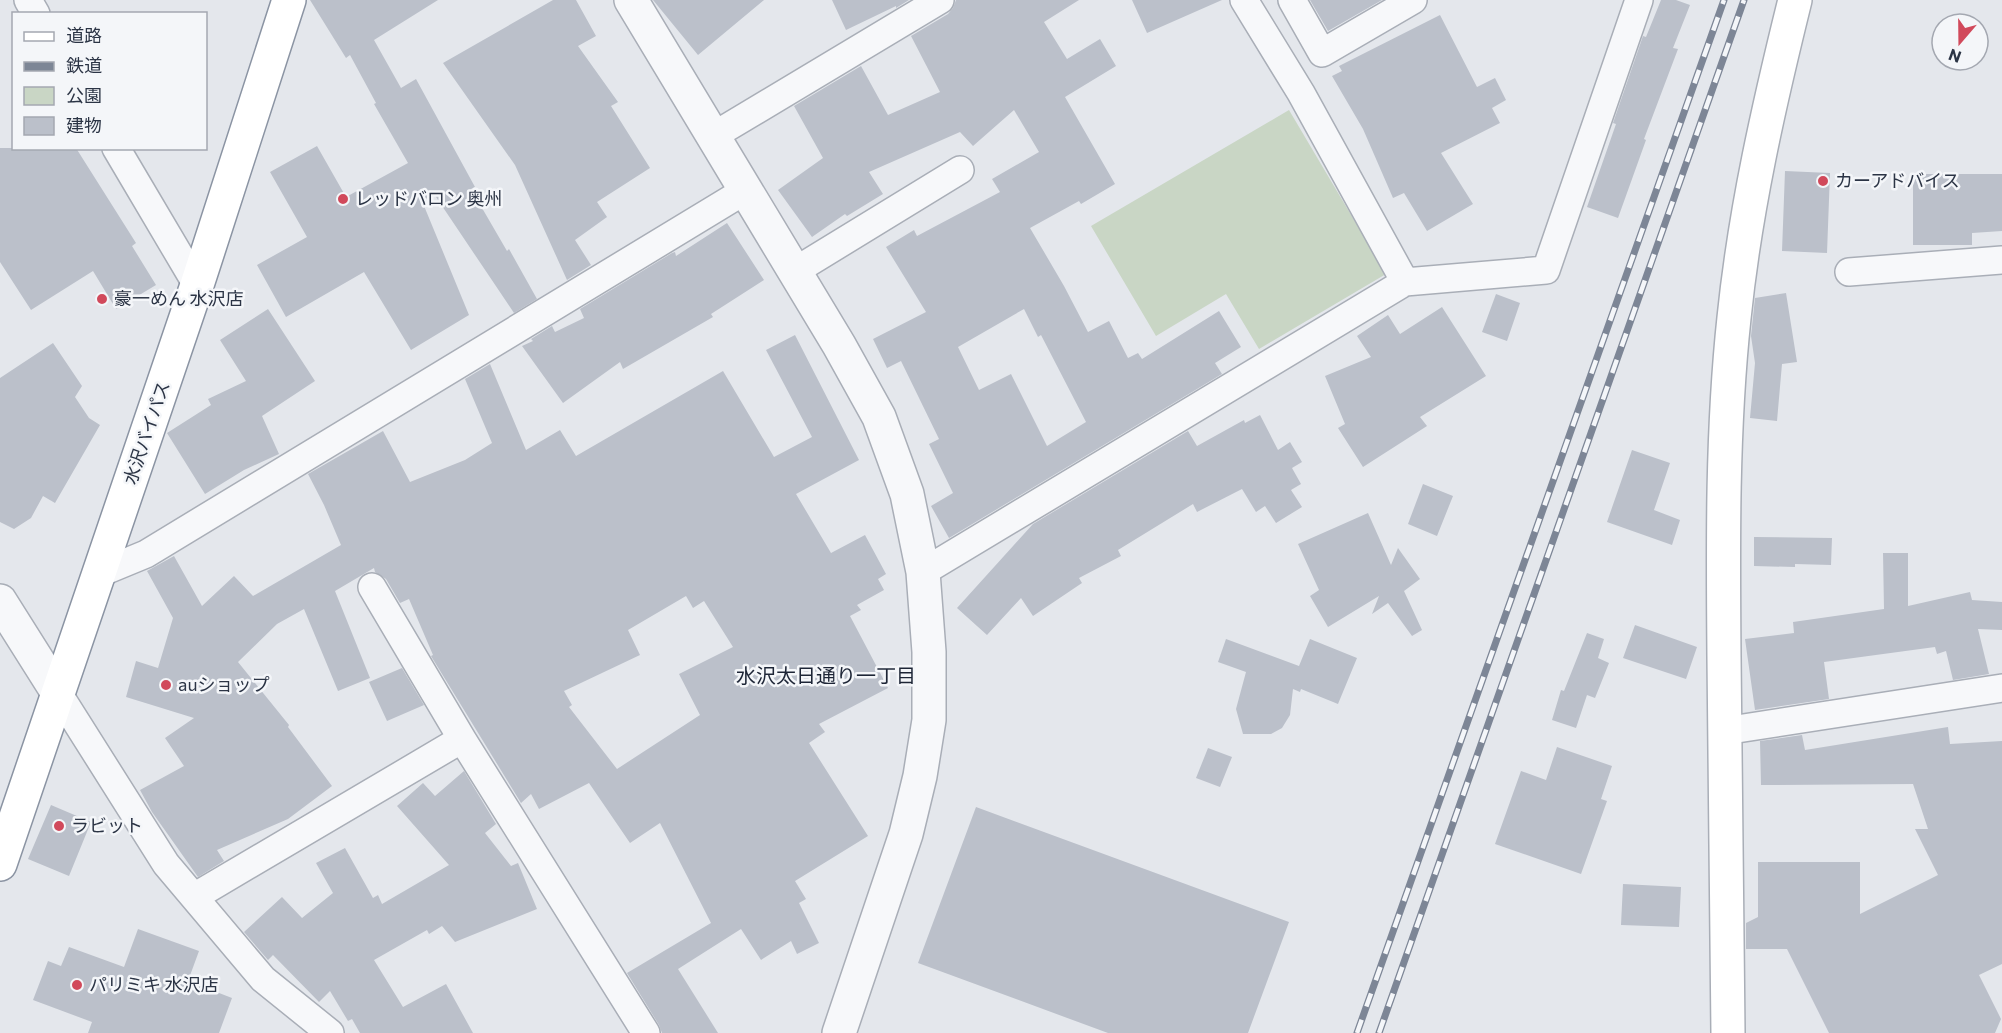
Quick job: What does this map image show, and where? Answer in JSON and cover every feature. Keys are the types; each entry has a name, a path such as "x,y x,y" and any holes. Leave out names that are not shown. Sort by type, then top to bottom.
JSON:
{"main road":[{"name":"水沢バイパス","path":"0,864 197,285 289,0"},
{"path":"1728,1033 1724,731 1724,482 1734,318 1747,218 1772,91 1795,0"}],"street":[{"path":"631,0 795,271 879,417 907,494 923,572 929,652 929,720 920,776 906,834 839,1033"},
{"path":"713,136 940,0"},
{"path":"1244,0 1300,93 1405,282"},
{"path":"1292,0 1322,53 1413,0"},
{"path":"923,572 1405,282 1546,270 1639,0"},
{"path":"117,150 197,285"},
{"path":"795,271 960,170"},
{"path":"100,573 146,554 746,190"},
{"path":"1849,273 2002,260"},
{"path":"372,587 462,739 646,1033"},
{"path":"0,600 166,864 263,979 330,1033"},
{"path":"1724,731 2002,688"},
{"path":"194,897 462,739"}],"green space":[{"path":"1289,110 1386,274 1259,349 1226,294 1156,336 1091,226"}],"building":[{"path":"310,0 438,0 374,40 401,88 416,79 475,187 471,189 537,299 514,313 434,194 422,201 469,315 411,350 364,272 286,317 257,265 307,237 270,172 317,146 346,197 408,163 374,104 376,103 350,55 346,58"},
{"path":"553,0 576,0 596,36 578,46 618,102 611,106 650,168 597,202 607,217 575,240 591,265 567,280 515,165 443,63"},
{"path":"653,0 764,0 698,55"},
{"path":"832,0 909,0 846,30"},
{"path":"956,0 1079,0 1044,22 1067,59 1100,39 1116,66 1065,97 1115,184 1081,204 1079,201 1030,228 1088,332 1109,321 1128,358 1138,353 1142,359 1219,311 1241,347 1215,363 1222,374 949,538 931,506 953,493 929,444 939,439 901,361 887,368 873,339 926,312 886,247 914,230 917,236 1000,192 992,179 1039,152 1014,110 973,146 960,132 869,172 883,194 847,216 845,214 812,237 778,190 823,158 794,106 861,66 888,115 940,92 911,36 948,14","holes":["1024,309 1038,337 1041,335 1086,422 1047,446 1011,374 979,390 958,347"]},
{"path":"1132,0 1222,0 1147,33"},
{"path":"1310,0 1382,0 1328,31"},
{"path":"1661,0 1676,0 1690,5 1673,48 1678,49 1644,139 1646,140 1618,218 1587,207 1643,36 1646,37"},
{"path":"1440,15 1477,87 1495,78 1506,100 1492,108 1500,123 1441,153 1473,204 1427,231 1404,193 1393,198 1363,129 1332,76 1342,71 1339,66"},
{"path":"0,148 77,150 136,243 132,246 156,285 116,309 93,271 31,310 0,262"},
{"path":"1785,171 1830,173 1827,253 1782,251"},
{"path":"1913,174 2002,174 2002,231 1972,233 1972,245 1913,245"},
{"path":"727,223 764,280 711,314 713,317 623,369 620,362 563,403 522,346 533,341 531,339 552,326 555,332 584,318 580,309 672,253 675,252 676,256"},
{"path":"1786,293 1797,362 1782,364 1777,421 1750,418 1755,363 1751,336 1755,298"},
{"path":"1496,294 1520,303 1507,341 1482,332"},
{"path":"1442,307 1486,376 1420,417 1427,426 1363,467 1338,428 1345,424 1325,376 1371,357 1357,336 1388,315 1400,334"},
{"path":"268,309 315,381 262,416 279,454 244,470 205,494 167,433 211,405 208,399 246,381 220,340"},
{"path":"795,335 859,460 796,494 831,553 865,535 886,574 878,579 884,590 857,605 861,610 850,616 888,688 819,724 825,732 809,743 868,836 795,881 806,899 799,903 819,943 797,954 791,941 761,960 741,929 678,969 718,1033 662,1033 627,973 711,923 660,823 630,843 589,783 539,809 531,794 521,803 431,656 433,655 409,599 400,603 386,579 375,572 374,568 335,591 370,678 338,691 304,609 277,624 238,662 289,725 288,727 332,786 288,819 217,850 224,861 198,877 152,812 140,790 184,766 165,738 194,718 126,697 136,661 158,668 173,618 147,571 174,556 202,606 234,576 253,596 341,545 308,474 383,431 410,482 465,460 492,443 465,379 490,364 526,450 560,430 576,456 723,371 774,457 812,437 766,350","holes":["686,596 693,608 704,601 733,647 679,674 700,715 617,769 569,707 572,705 564,691 640,655 628,630"]},
{"path":"53,343 82,386 75,397 89,418 100,425 55,503 43,496 31,518 14,529 0,522 0,378"},
{"path":"1260,415 1278,450 1290,442 1302,462 1292,468 1301,484 1291,490 1302,507 1276,523 1265,506 1256,512 1242,489 1197,512 1193,504 1118,550 1121,556 1079,578 1082,583 1033,616 1021,598 987,635 957,608 1033,524 1188,431 1197,446 1244,420 1245,423"},
{"path":"1632,450 1670,463 1654,510 1680,520 1672,545 1607,522"},
{"path":"1423,484 1453,496 1437,536 1408,524"},
{"path":"1368,513 1391,565 1398,548 1420,579 1404,591 1422,630 1412,636 1388,603 1372,614 1379,596 1328,627 1310,596 1319,590 1298,544"},
{"path":"1754,537 1832,538 1831,565 1754,566"},
{"path":"1883,553 1908,553 1908,606 1970,592 1972,600 2002,602 2002,630 1978,629 1989,674 1953,680 1946,651 1937,654 1935,647 1824,662 1829,699 1755,710 1745,639 1794,633 1793,622 1884,609"},
{"path":"1635,625 1697,647 1686,679 1623,658"},
{"path":"1587,633 1604,639 1598,658 1609,663 1595,698 1587,695 1576,728 1552,720 1561,690 1564,691"},
{"path":"1226,639 1299,666 1310,639 1357,658 1338,704 1301,689 1300,692 1293,689 1290,715 1282,728 1271,734 1243,734 1236,709 1246,672 1218,662"},
{"path":"402,668 424,705 387,721 369,682"},
{"path":"1948,727 1950,744 2002,741 2002,964 1979,975 2001,1019 1995,1033 1829,1033 1787,949 1746,949 1746,923 1758,917 1758,862 1860,862 1860,914 1938,875 1915,829 1928,829 1913,784 1761,785 1760,741 1802,735 1805,750"},
{"path":"1557,747 1612,766 1601,799 1607,801 1581,874 1495,844 1521,771 1546,780"},
{"path":"1208,748 1232,757 1220,787 1196,778"},
{"path":"464,771 496,824 485,833 511,866 518,863 537,909 455,942 442,926 429,934 427,930 374,960 403,1007 446,984 473,1033 360,1033 352,1019 348,1021 330,991 319,1002 273,955 268,960 244,932 282,897 302,918 333,893 316,863 345,848 373,898 378,895 382,904 449,865 397,806 423,783 435,796"},
{"path":"51,805 91,822 69,876 28,859"},
{"path":"976,807 1289,922 1248,1033 1108,1033 918,963"},
{"path":"1623,884 1681,887 1679,927 1621,925"},
{"path":"138,929 199,951 188,981 232,998 219,1033 88,1033 92,1022 33,1000 48,961 61,966 69,947 124,967"}],"railway":[{"path":"1357,1033 1724,0"},
{"path":"1379,1033 1744,0"}],"place":[{"name":"カーアドバイス","path":"1823,181"},
{"name":"レッドバロン 奥州","path":"343,199"},
{"name":"豪一めん 水沢店","path":"102,299"},
{"name":"auショップ","path":"166,685"},
{"name":"ラビット","path":"59,826"},
{"name":"パリミキ 水沢店","path":"77,985"}],"district":[{"name":"水沢太日通り一丁目","path":"826,676"}]}
